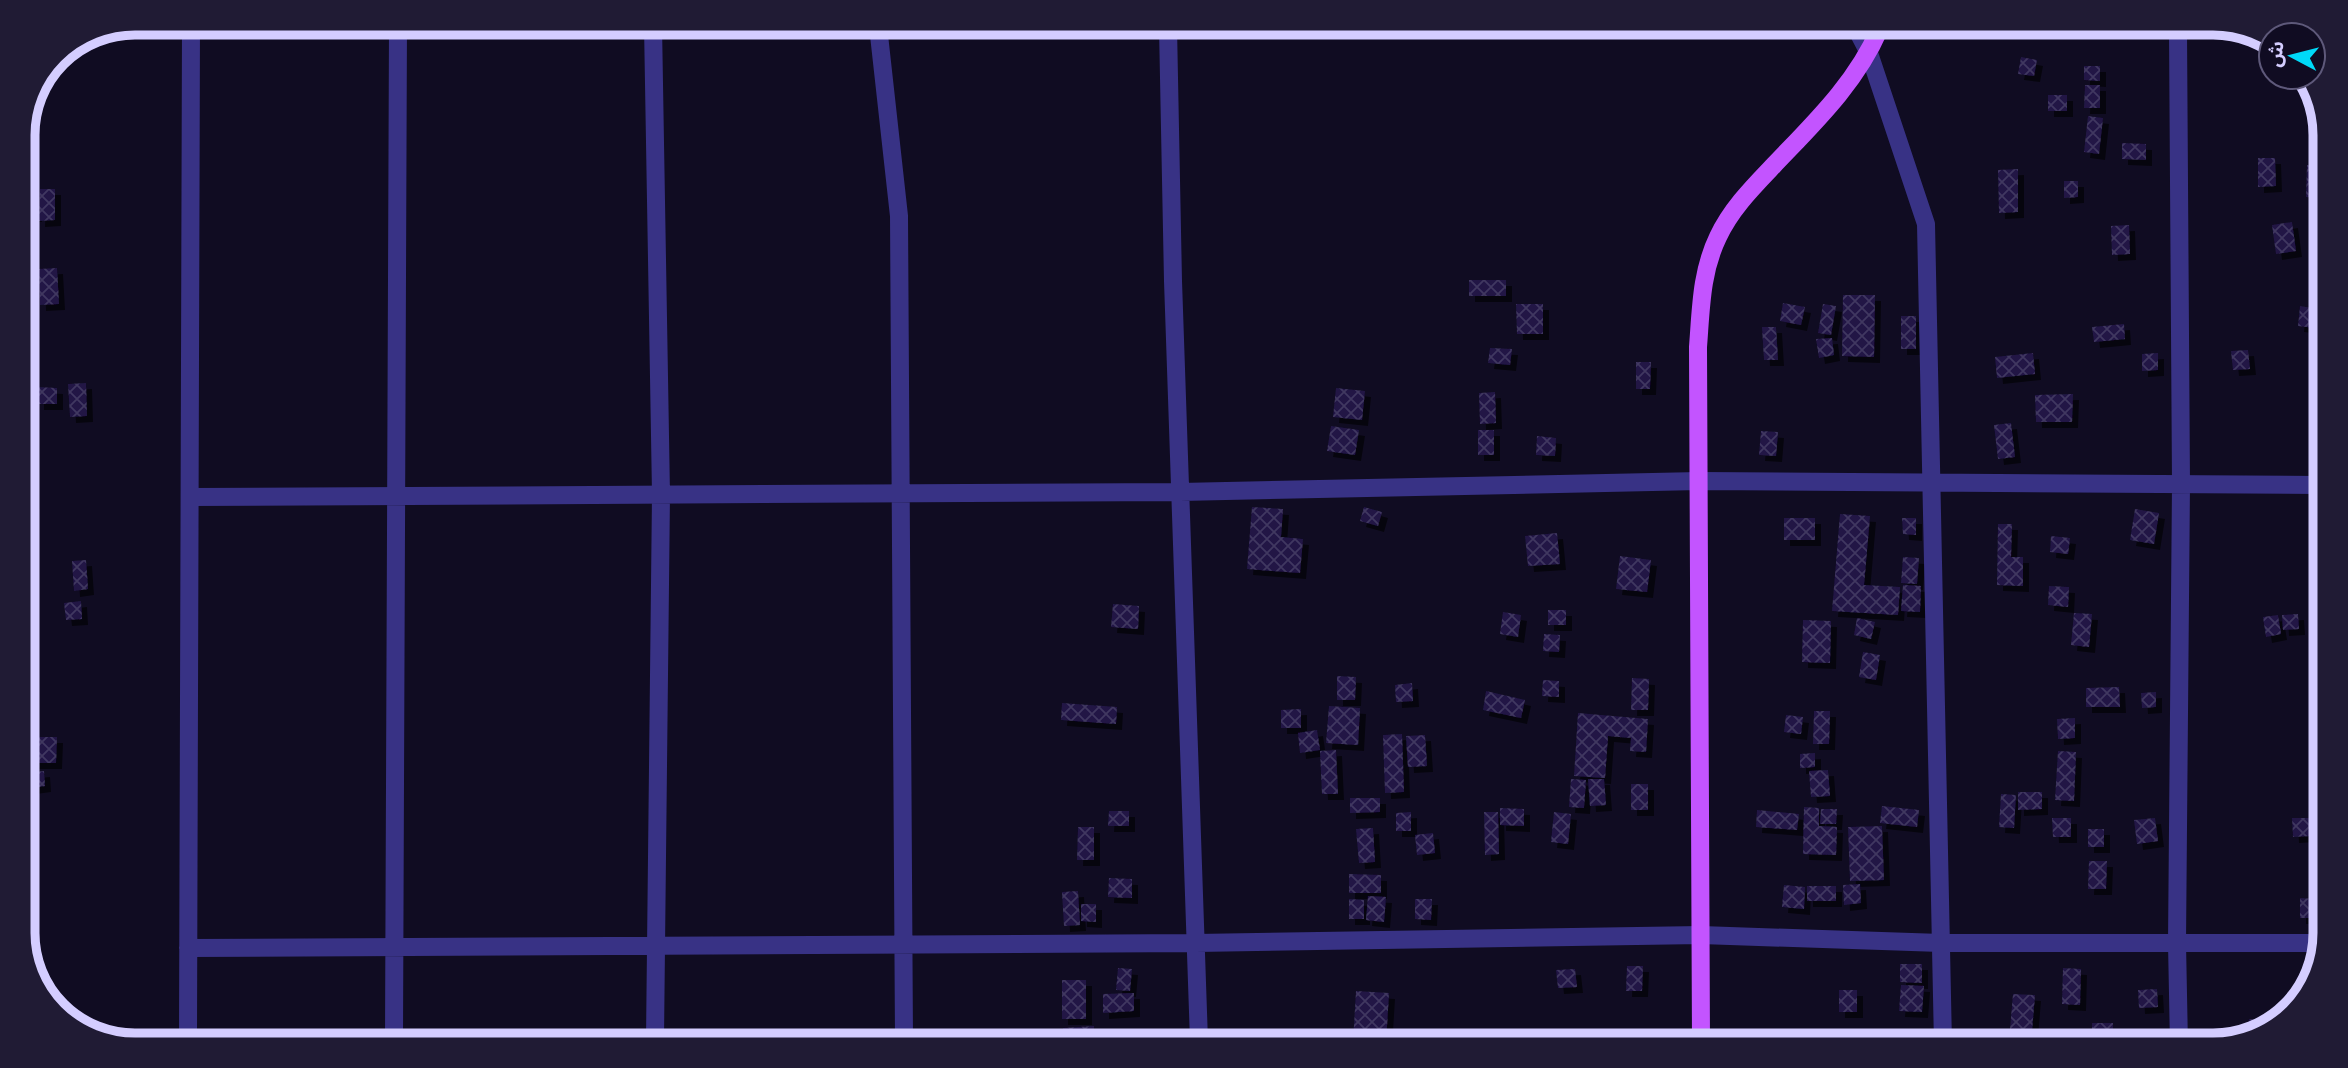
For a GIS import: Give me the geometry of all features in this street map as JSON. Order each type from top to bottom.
[{"type":"main road","points":[[1701,1033],[1698,347],[1703,277],[1718,236],[1746,195],[1832,104],[1869,53],[1877,35]]},
{"type":"street","points":[[188,1033],[191,35]]},
{"type":"street","points":[[394,1033],[398,35]]},
{"type":"street","points":[[653,35],[660,494],[655,1033]]},
{"type":"street","points":[[879,35],[899,216],[905,1033]]},
{"type":"street","points":[[1168,35],[1180,492],[1199,1033]]},
{"type":"street","points":[[1860,35],[1869,53],[1926,224],[1943,1033]]},
{"type":"street","points":[[2178,35],[2181,484],[2177,943],[2179,1033]]},
{"type":"street","points":[[190,497],[1180,492],[1699,481],[2313,485]]},
{"type":"street","points":[[188,948],[1196,943],[1701,935],[1941,943],[2312,943]]},
{"type":"building","points":[[2021,57],[2037,60],[2034,76],[2018,74]]},
{"type":"building","points":[[2084,66],[2100,66],[2100,81],[2084,80]]},
{"type":"building","points":[[2085,85],[2100,85],[2100,108],[2084,108]]},
{"type":"building","points":[[2048,95],[2067,95],[2067,111],[2048,111]]},
{"type":"building","points":[[2088,116],[2103,118],[2099,154],[2084,152]]},
{"type":"building","points":[[2122,143],[2146,144],[2146,160],[2122,159]]},
{"type":"building","points":[[2258,158],[2275,158],[2276,186],[2258,187]]},
{"type":"building","points":[[2307,165],[2313,165],[2313,197],[2306,197]]},
{"type":"building","points":[[2018,169],[2018,212],[1999,213],[1998,170]]},
{"type":"building","points":[[2064,181],[2078,181],[2078,197],[2064,198]]},
{"type":"building","points":[[40,189],[55,189],[55,220],[39,221]]},
{"type":"building","points":[[35,194],[38,194],[35,216]]},
{"type":"building","points":[[2292,222],[2296,251],[2276,254],[2272,225]]},
{"type":"building","points":[[2129,225],[2130,254],[2112,255],[2111,226]]},
{"type":"building","points":[[57,268],[59,304],[40,305],[39,269]]},
{"type":"building","points":[[1469,280],[1506,280],[1506,296],[1469,296]]},
{"type":"building","points":[[1843,295],[1875,295],[1874,357],[1842,356]]},
{"type":"building","points":[[1783,303],[1805,307],[1801,325],[1780,321]]},
{"type":"building","points":[[1516,304],[1543,304],[1543,334],[1517,334]]},
{"type":"building","points":[[1823,304],[1836,306],[1831,335],[1818,333]]},
{"type":"building","points":[[2300,306],[2313,308],[2313,328],[2298,326]]},
{"type":"building","points":[[1901,316],[1916,316],[1916,349],[1901,349]]},
{"type":"building","points":[[2124,324],[2125,339],[2094,342],[2092,327]]},
{"type":"building","points":[[1762,327],[1776,327],[1778,360],[1764,360]]},
{"type":"building","points":[[1832,338],[1834,355],[1819,358],[1816,339]]},
{"type":"building","points":[[1490,348],[1512,349],[1510,365],[1488,363]]},
{"type":"building","points":[[2248,350],[2250,369],[2233,370],[2231,351]]},
{"type":"building","points":[[2033,353],[2035,374],[1997,378],[1995,357]]},
{"type":"building","points":[[2158,353],[2158,370],[2142,371],[2142,354]]},
{"type":"building","points":[[1636,362],[1651,362],[1650,389],[1636,389]]},
{"type":"building","points":[[86,383],[87,416],[70,417],[68,384]]},
{"type":"building","points":[[38,387],[57,388],[57,404],[38,404]]},
{"type":"building","points":[[1336,388],[1365,391],[1362,420],[1333,417]]},
{"type":"building","points":[[1495,392],[1496,423],[1480,424],[1479,393]]},
{"type":"building","points":[[2073,394],[2072,422],[2036,422],[2035,395]]},
{"type":"building","points":[[2011,423],[2015,457],[1998,459],[1994,425]]},
{"type":"building","points":[[1331,426],[1359,430],[1355,455],[1327,451]]},
{"type":"building","points":[[1478,430],[1494,430],[1494,455],[1478,455]]},
{"type":"building","points":[[1761,431],[1778,432],[1776,456],[1759,455]]},
{"type":"building","points":[[1537,436],[1556,438],[1555,456],[1536,455]]},
{"type":"building","points":[[1252,507],[1283,509],[1281,537],[1303,539],[1300,573],[1247,569]]},
{"type":"building","points":[[1364,507],[1382,512],[1378,526],[1360,521]]},
{"type":"building","points":[[2135,509],[2159,513],[2154,544],[2130,540]]},
{"type":"building","points":[[1840,514],[1870,516],[1864,585],[1900,587],[1898,615],[1832,611]]},
{"type":"building","points":[[1784,518],[1815,518],[1815,540],[1784,540]]},
{"type":"building","points":[[1902,518],[1916,518],[1916,535],[1903,534]]},
{"type":"building","points":[[1998,524],[2012,524],[2011,557],[2023,557],[2023,586],[1997,585]]},
{"type":"building","points":[[1557,533],[1560,564],[1528,566],[1525,536]]},
{"type":"building","points":[[2051,536],[2070,538],[2068,554],[2050,552]]},
{"type":"building","points":[[1620,556],[1651,560],[1647,592],[1616,589]]},
{"type":"building","points":[[1903,557],[1919,558],[1917,584],[1901,583]]},
{"type":"building","points":[[86,560],[88,589],[74,591],[72,561]]},
{"type":"building","points":[[1903,585],[1921,586],[1920,612],[1901,611]]},
{"type":"building","points":[[2049,586],[2069,587],[2068,607],[2048,605]]},
{"type":"building","points":[[81,601],[82,619],[66,620],[64,603]]},
{"type":"building","points":[[1113,604],[1139,606],[1138,629],[1111,627]]},
{"type":"building","points":[[1548,610],[1566,610],[1566,625],[1548,625]]},
{"type":"building","points":[[1503,612],[1521,615],[1518,637],[1500,634]]},
{"type":"building","points":[[2074,613],[2092,614],[2089,647],[2071,645]]},
{"type":"building","points":[[2298,614],[2299,629],[2283,630],[2282,615]]},
{"type":"building","points":[[2278,615],[2281,634],[2266,637],[2263,617]]},
{"type":"building","points":[[1857,618],[1875,622],[1871,639],[1854,635]]},
{"type":"building","points":[[1803,620],[1831,621],[1830,663],[1802,662]]},
{"type":"building","points":[[1544,634],[1560,635],[1559,652],[1543,651]]},
{"type":"building","points":[[1863,652],[1880,655],[1876,680],[1859,677]]},
{"type":"building","points":[[1337,676],[1356,677],[1355,700],[1337,700]]},
{"type":"building","points":[[1632,678],[1649,679],[1648,710],[1631,710]]},
{"type":"building","points":[[1543,680],[1559,681],[1559,697],[1542,696]]},
{"type":"building","points":[[1412,683],[1413,701],[1396,702],[1395,685]]},
{"type":"building","points":[[2119,687],[2120,707],[2086,707],[2086,688]]},
{"type":"building","points":[[1486,691],[1525,700],[1521,718],[1483,710]]},
{"type":"building","points":[[2156,692],[2156,707],[2142,708],[2141,693]]},
{"type":"building","points":[[1062,703],[1117,707],[1116,724],[1061,720]]},
{"type":"building","points":[[1329,706],[1360,708],[1358,745],[1326,743]]},
{"type":"building","points":[[1301,709],[1301,728],[1281,728],[1281,710]]},
{"type":"building","points":[[1814,711],[1830,711],[1829,744],[1813,744]]},
{"type":"building","points":[[1578,713],[1648,719],[1646,752],[1630,751],[1631,738],[1608,736],[1605,778],[1574,776]]},
{"type":"building","points":[[1786,715],[1803,717],[1801,734],[1784,732]]},
{"type":"building","points":[[2075,718],[2075,738],[2058,739],[2057,719]]},
{"type":"building","points":[[1317,730],[1320,750],[1300,753],[1298,733]]},
{"type":"building","points":[[1402,734],[1404,792],[1385,793],[1383,735]]},
{"type":"building","points":[[1425,735],[1427,766],[1408,767],[1406,736]]},
{"type":"building","points":[[35,737],[57,737],[56,763],[35,763]]},
{"type":"building","points":[[1336,750],[1338,794],[1322,794],[1320,751]]},
{"type":"building","points":[[2058,751],[2076,752],[2074,801],[2055,800]]},
{"type":"building","points":[[1815,753],[1815,767],[1800,768],[1800,754]]},
{"type":"building","points":[[1828,770],[1830,796],[1811,797],[1809,771]]},
{"type":"building","points":[[44,771],[45,786],[35,787],[35,772]]},
{"type":"building","points":[[1571,779],[1586,780],[1584,808],[1569,807]]},
{"type":"building","points":[[1588,779],[1604,779],[1606,805],[1590,806]]},
{"type":"building","points":[[1631,784],[1648,784],[1648,810],[1631,810]]},
{"type":"building","points":[[2018,792],[2042,792],[2042,809],[2018,810]]},
{"type":"building","points":[[2001,794],[2016,795],[2014,828],[1999,827]]},
{"type":"building","points":[[1350,798],[1380,798],[1380,812],[1350,813]]},
{"type":"building","points":[[1882,806],[1919,810],[1917,827],[1880,823]]},
{"type":"building","points":[[1804,807],[1819,808],[1819,826],[1837,827],[1836,855],[1803,854]]},
{"type":"building","points":[[1500,808],[1524,809],[1524,826],[1500,825]]},
{"type":"building","points":[[1821,809],[1837,809],[1836,824],[1820,824]]},
{"type":"building","points":[[1757,810],[1799,814],[1797,830],[1756,827]]},
{"type":"building","points":[[1109,811],[1129,811],[1129,826],[1108,826]]},
{"type":"building","points":[[1411,812],[1411,831],[1396,831],[1396,813]]},
{"type":"building","points":[[1484,812],[1498,812],[1499,854],[1485,855]]},
{"type":"building","points":[[1554,812],[1571,814],[1568,844],[1551,842]]},
{"type":"building","points":[[2052,818],[2071,818],[2071,837],[2053,837]]},
{"type":"building","points":[[2155,818],[2158,841],[2137,844],[2134,820]]},
{"type":"building","points":[[2292,818],[2309,818],[2310,836],[2293,837]]},
{"type":"building","points":[[1882,826],[1884,880],[1850,881],[1848,827]]},
{"type":"building","points":[[1078,827],[1094,827],[1094,860],[1077,860]]},
{"type":"building","points":[[1373,828],[1375,862],[1359,863],[1356,829]]},
{"type":"building","points":[[2088,829],[2104,829],[2104,847],[2088,847]]},
{"type":"building","points":[[1433,833],[1435,853],[1417,855],[1415,835]]},
{"type":"building","points":[[2089,861],[2107,861],[2106,889],[2088,889]]},
{"type":"building","points":[[1349,874],[1381,875],[1381,893],[1349,893]]},
{"type":"building","points":[[1109,878],[1132,879],[1132,898],[1108,897]]},
{"type":"building","points":[[1860,884],[1861,903],[1844,905],[1843,885]]},
{"type":"building","points":[[1784,885],[1805,887],[1804,909],[1782,907]]},
{"type":"building","points":[[1807,886],[1836,886],[1836,901],[1807,901]]},
{"type":"building","points":[[1078,891],[1080,925],[1064,926],[1062,892]]},
{"type":"building","points":[[1368,896],[1386,897],[1384,922],[1366,920]]},
{"type":"building","points":[[2300,898],[2313,899],[2313,918],[2300,918]]},
{"type":"building","points":[[1349,899],[1364,900],[1364,919],[1349,919]]},
{"type":"building","points":[[1415,899],[1432,899],[1431,920],[1415,919]]},
{"type":"building","points":[[1081,904],[1096,904],[1096,922],[1081,921]]},
{"type":"building","points":[[1900,964],[1922,964],[1922,983],[1900,982]]},
{"type":"building","points":[[1627,966],[1643,966],[1642,991],[1626,991]]},
{"type":"building","points":[[1118,968],[1132,969],[1130,991],[1116,990]]},
{"type":"building","points":[[2063,968],[2081,969],[2080,1005],[2062,1004]]},
{"type":"building","points":[[1575,969],[1577,987],[1558,988],[1556,970]]},
{"type":"building","points":[[1062,980],[1086,980],[1086,1019],[1062,1019]]},
{"type":"building","points":[[1901,985],[1924,986],[1922,1012],[1899,1011]]},
{"type":"building","points":[[2157,989],[2158,1007],[2139,1008],[2138,990]]},
{"type":"building","points":[[1839,990],[1857,990],[1857,1012],[1839,1012]]},
{"type":"building","points":[[1356,991],[1389,993],[1387,1033],[1354,1033]]},
{"type":"building","points":[[1134,993],[1134,1011],[1103,1013],[1103,994]]},
{"type":"building","points":[[2013,994],[2035,995],[2032,1031],[2010,1029]]},
{"type":"building","points":[[2249,1019],[2261,1020],[2251,1025],[2248,1026]]},
{"type":"building","points":[[2092,1023],[2113,1023],[2113,1033],[2092,1033]]},
{"type":"building","points":[[1094,1026],[1094,1033],[1063,1033],[1063,1028]]}]
